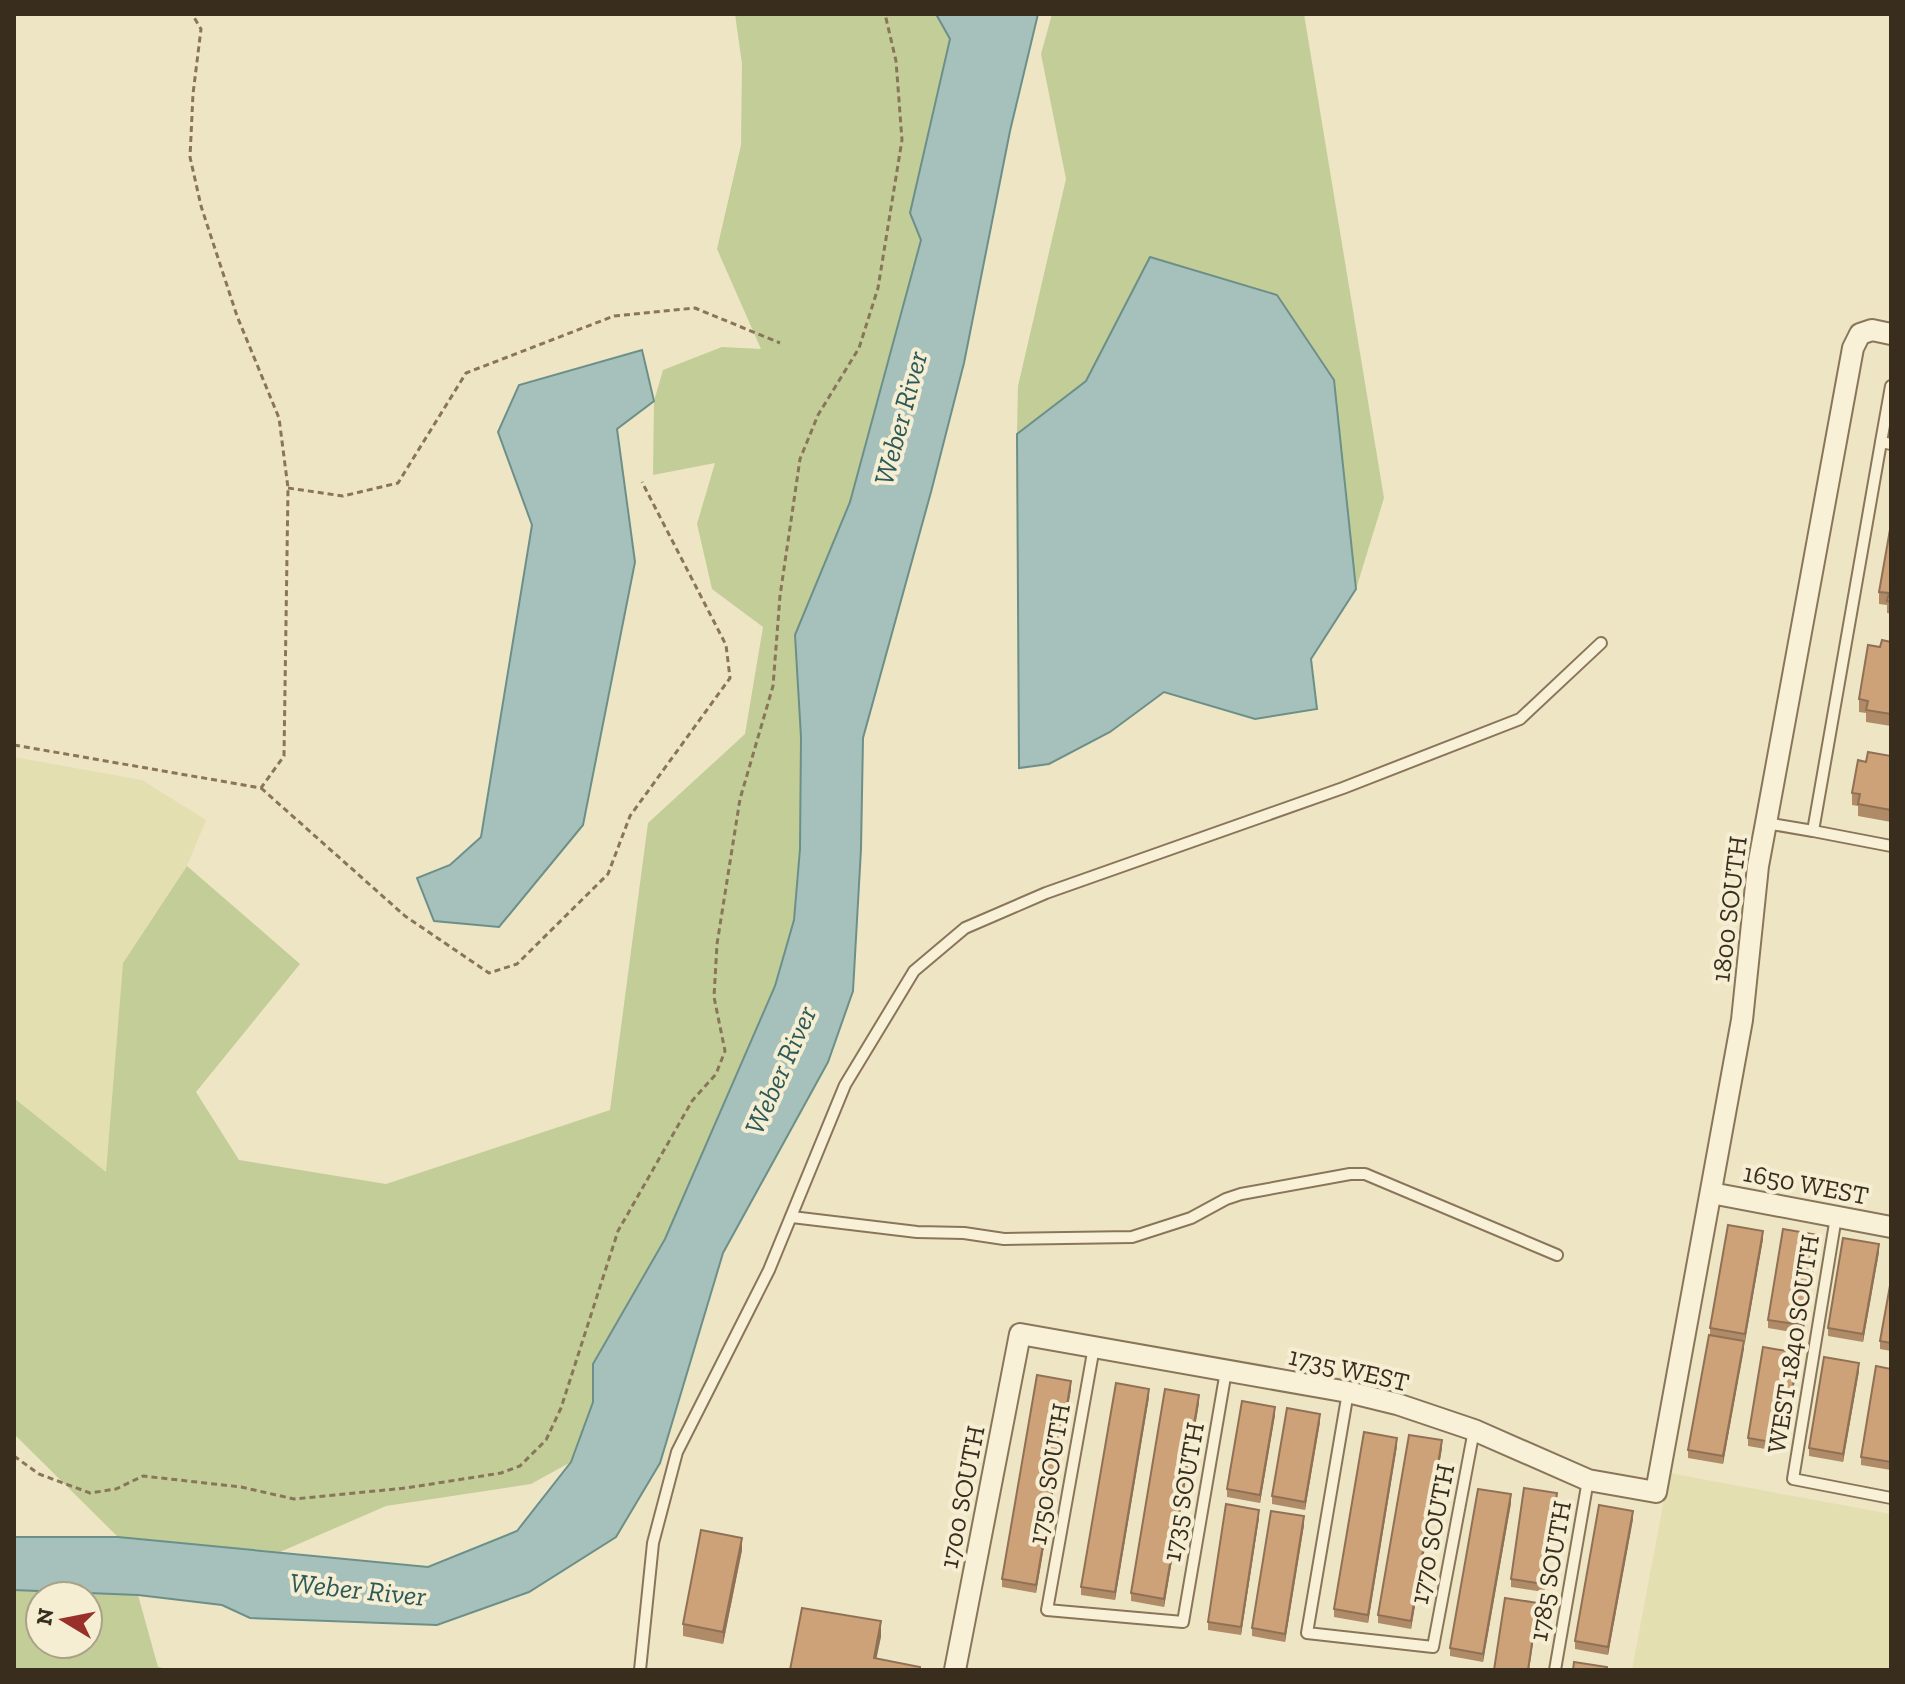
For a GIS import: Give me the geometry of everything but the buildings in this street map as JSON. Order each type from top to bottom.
[{"type":"street","name":"1800 SOUTH","points":[[1656,1492],[1742,1020],[1758,866],[1853,348],[1860,334],[1872,330],[1891,334]]},
{"type":"street","name":"1650 WEST","points":[[1711,1193],[1891,1227]]},
{"type":"street","name":"1735 WEST","points":[[1020,1334],[1348,1392],[1397,1404],[1474,1430],[1588,1480],[1656,1492]]},
{"type":"street","name":"1700 SOUTH","points":[[955,1670],[1020,1334]]},
{"type":"lane","points":[[1813,831],[1886,443],[1891,386]]},
{"type":"lane","points":[[640,1670],[653,1543],[677,1452],[726,1358],[792,1217],[845,1085],[914,971],[965,928],[1046,893],[1343,788],[1520,719],[1601,643]]},
{"type":"lane","points":[[1766,823],[1891,846]]},
{"type":"lane","points":[[792,1217],[1004,1239],[1132,1237],[1191,1218],[1241,1194],[1365,1174],[1557,1255]]},
{"type":"lane","name":"WEST 1840 SOUTH","points":[[1836,1217],[1793,1479],[1891,1498]]},
{"type":"lane","name":"1750 SOUTH","points":[[1094,1347],[1047,1610],[1183,1622]]},
{"type":"lane","name":"1735 SOUTH","points":[[1183,1622],[1226,1371]]},
{"type":"lane","name":"1770 SOUTH","points":[[1348,1392],[1307,1633],[1433,1647],[1474,1430]]},
{"type":"lane","name":"1785 SOUTH","points":[[1555,1670],[1588,1480]]},
{"type":"path","points":[[192,14],[201,29],[193,94],[190,157],[201,206],[237,316],[279,418],[288,488],[284,756],[261,788]]},
{"type":"path","points":[[14,1456],[39,1474],[90,1493],[116,1489],[143,1476],[241,1487],[294,1499],[406,1488],[501,1473],[520,1466],[546,1440],[561,1408],[618,1231],[692,1101],[716,1074],[725,1051],[714,997],[717,944],[740,799],[773,686],[780,596],[800,459],[818,415],[859,348],[878,288],[902,140],[896,61],[885,14]]},
{"type":"path","points":[[288,488],[343,496],[398,483],[466,373],[614,316],[695,308],[780,343]]},
{"type":"path","points":[[14,745],[261,788],[405,916],[489,973],[517,964],[608,874],[630,816],[730,678],[726,645],[642,482]]},
{"type":"shaded area","points":[[14,757],[142,780],[206,820],[187,866],[123,963],[106,1173],[14,1098]]},
{"type":"shaded area","points":[[1669,1473],[1891,1514],[1891,1670],[1632,1670]]},
{"type":"green space","points":[[735,14],[936,14],[950,39],[910,213],[921,239],[850,502],[795,635],[801,737],[800,849],[794,920],[775,986],[665,1239],[593,1364],[593,1402],[571,1462],[531,1484],[386,1506],[280,1552],[118,1537],[14,1434],[14,1098],[106,1172],[123,963],[187,866],[300,964],[196,1092],[239,1160],[386,1184],[610,1110],[648,823],[745,734],[763,627],[712,589],[697,524],[715,463],[653,475],[654,401],[663,370],[722,347],[761,349],[717,249],[741,145],[742,64]]},
{"type":"green space","points":[[1052,14],[1304,14],[1384,498],[1356,589],[1334,380],[1150,257],[1086,381],[1017,434],[1018,386],[1066,179],[1041,54]]},
{"type":"green space","points":[[14,1590],[24,1590],[24,1660],[104,1660],[104,1594],[138,1595],[158,1667],[173,1670],[14,1670]]},
{"type":"water","name":"Weber River","points":[[936,14],[1038,14],[1010,131],[964,363],[863,738],[853,991],[828,1062],[723,1253],[660,1463],[616,1537],[529,1592],[437,1625],[250,1618],[222,1605],[104,1594],[104,1580],[24,1580],[24,1590],[14,1590],[14,1537],[118,1537],[428,1567],[517,1531],[571,1462],[593,1402],[593,1364],[665,1239],[775,986],[794,920],[800,849],[801,737],[795,635],[850,502],[921,240],[910,213],[950,39]]},
{"type":"water","points":[[1150,257],[1277,295],[1334,380],[1356,589],[1311,659],[1317,709],[1255,719],[1164,692],[1110,732],[1049,764],[1019,768],[1017,434],[1086,381]]},
{"type":"water","points":[[642,350],[654,401],[617,429],[635,562],[583,825],[499,927],[434,921],[417,878],[450,865],[481,837],[532,525],[498,432],[519,385]]}]
